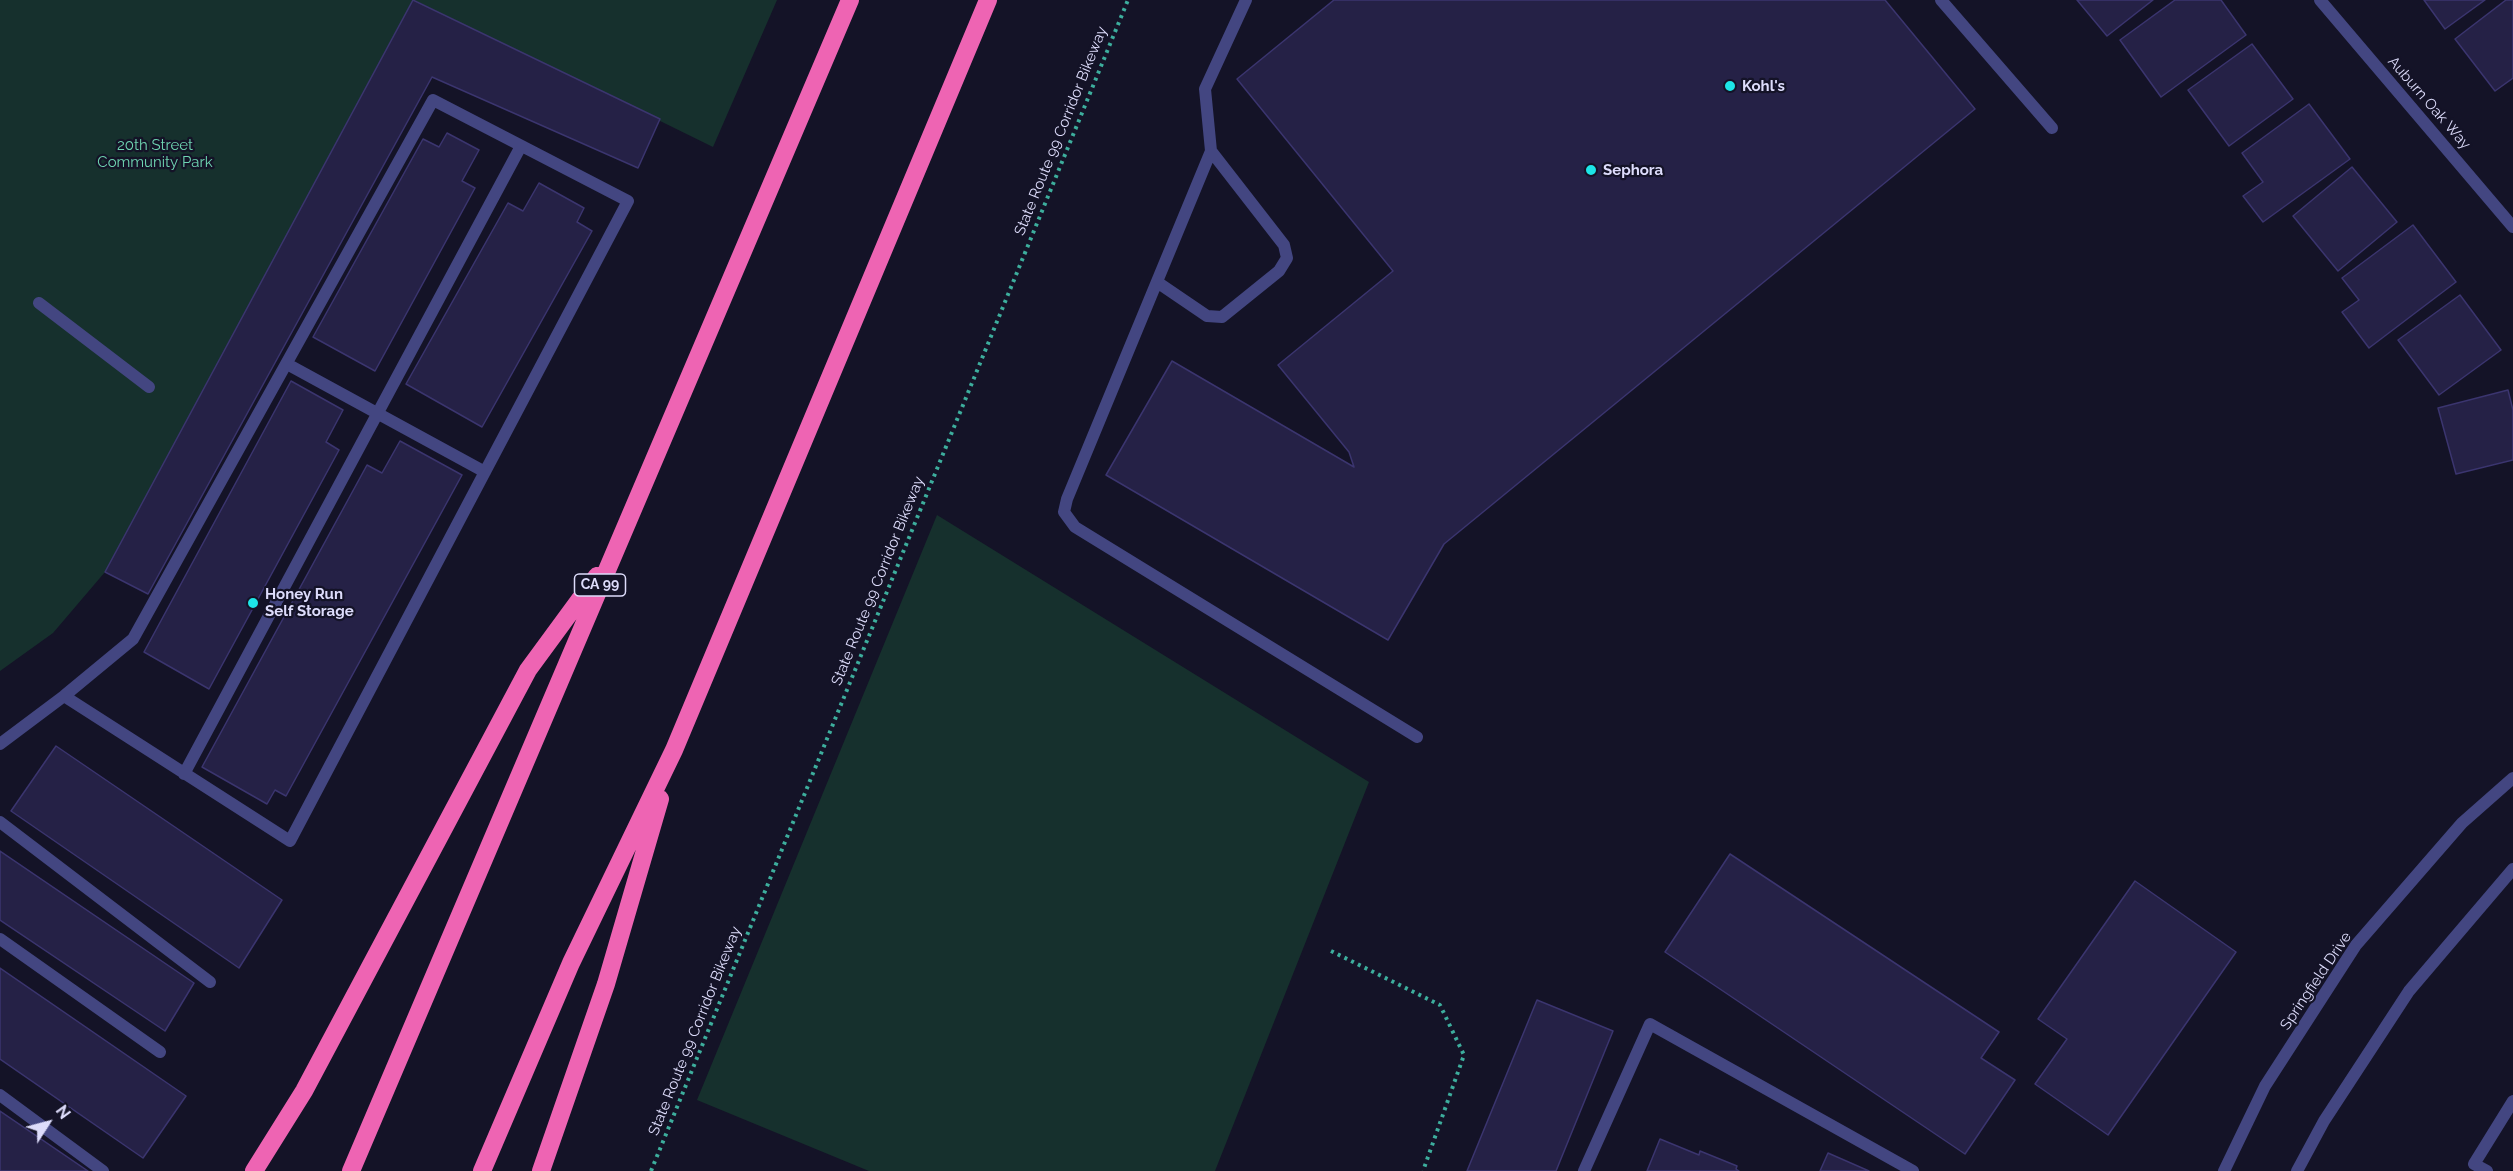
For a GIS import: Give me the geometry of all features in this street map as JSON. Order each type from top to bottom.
[{"type":"highway","name":"CA 99","points":[[351,1171],[850,0]]},
{"type":"highway","points":[[482,1171],[571,963],[674,750],[988,0]]},
{"type":"highway","points":[[254,1171],[304,1091],[528,670],[615,550]]},
{"type":"highway","points":[[541,1171],[606,984],[674,750]]},
{"type":"street","points":[[1246,0],[1205,89],[1210,151],[1067,499],[1064,512],[1075,527],[1417,737]]},
{"type":"street","points":[[1941,0],[2052,128]]},
{"type":"street","name":"Auburn Oak Way","points":[[2320,0],[2513,227]]},
{"type":"street","points":[[0,744],[64,696],[133,639],[433,100],[628,201],[290,842],[64,696]]},
{"type":"street","points":[[184,774],[521,146]]},
{"type":"street","points":[[1157,282],[1207,316],[1222,317],[1279,271],[1287,258],[1284,245],[1210,151]]},
{"type":"street","points":[[39,303],[149,387]]},
{"type":"street","points":[[286,364],[485,472]]},
{"type":"street","name":"Springfield Drive","points":[[2224,1171],[2265,1086],[2356,945],[2462,824],[2513,778]]},
{"type":"street","points":[[0,822],[210,982]]},
{"type":"street","points":[[2297,1171],[2324,1121],[2409,991],[2513,869]]},
{"type":"street","points":[[0,939],[160,1052]]},
{"type":"street","points":[[1584,1171],[1650,1024],[1913,1171]]},
{"type":"street","points":[[0,1095],[103,1171]]},
{"type":"street","points":[[2487,1171],[2471,1167],[2513,1101]]},
{"type":"path","name":"State Route 99 Corridor Bikeway","points":[[651,1171],[1128,0]]},
{"type":"path","points":[[1331,951],[1440,1005],[1464,1055],[1423,1171]]},
{"type":"green space","name":"20th Street Community Park","points":[[0,0],[413,0],[105,572],[53,633],[0,671]]},
{"type":"green space","points":[[414,0],[777,0],[713,147]]},
{"type":"green space","points":[[937,515],[1369,782],[1215,1171],[869,1171],[697,1100]]},
{"type":"building","points":[[413,0],[660,119],[638,168],[432,77],[148,594],[105,572]]},
{"type":"building","points":[[1334,0],[1885,0],[1975,109],[1444,544],[1388,640],[1106,475],[1172,361],[1354,467],[1349,452],[1278,365],[1393,271],[1237,79]]},
{"type":"building","points":[[2077,0],[2153,0],[2107,36]]},
{"type":"building","points":[[2175,0],[2221,0],[2246,35],[2161,97],[2120,40]]},
{"type":"building","points":[[2424,0],[2485,0],[2445,29]]},
{"type":"building","points":[[2506,0],[2513,0],[2513,78],[2495,91],[2455,39]]},
{"type":"building","points":[[2252,44],[2293,99],[2229,146],[2188,90]]},
{"type":"building","points":[[2309,104],[2350,159],[2263,222],[2243,196],[2263,182],[2242,153]]},
{"type":"building","points":[[447,133],[479,150],[462,181],[475,188],[375,371],[313,337],[423,139],[439,147]]},
{"type":"building","points":[[2352,167],[2397,222],[2338,271],[2293,216]]},
{"type":"building","points":[[539,183],[584,208],[577,222],[592,231],[482,427],[406,384],[508,203],[523,211]]},
{"type":"building","points":[[2413,225],[2456,282],[2369,348],[2342,312],[2359,300],[2342,278]]},
{"type":"building","points":[[2460,295],[2501,350],[2439,395],[2398,340]]},
{"type":"building","points":[[291,381],[343,410],[326,442],[339,450],[209,689],[144,652]]},
{"type":"building","points":[[2508,390],[2513,410],[2513,460],[2456,474],[2438,408]]},
{"type":"building","points":[[400,441],[462,475],[286,796],[275,790],[267,804],[202,767],[367,465],[382,473]]},
{"type":"building","points":[[56,746],[282,900],[239,968],[11,811]]},
{"type":"building","points":[[0,851],[194,983],[165,1031],[0,920]]},
{"type":"building","points":[[1730,854],[1999,1032],[1981,1058],[2015,1080],[1965,1154],[1665,952]]},
{"type":"building","points":[[2135,881],[2236,952],[2108,1135],[2035,1084],[2067,1039],[2038,1019]]},
{"type":"building","points":[[0,968],[186,1096],[143,1158],[0,1059]]},
{"type":"building","points":[[1537,1000],[1613,1031],[1556,1171],[1467,1171]]},
{"type":"building","points":[[0,1111],[88,1171],[0,1171]]},
{"type":"building","points":[[1660,1139],[1699,1155],[1700,1151],[1737,1166],[1736,1169],[1739,1171],[1647,1171]]},
{"type":"building","points":[[1828,1153],[1869,1171],[1820,1171]]},
{"type":"place","name":"Kohl's","points":[[1730,86]]},
{"type":"place","name":"Sephora","points":[[1591,170]]},
{"type":"place","name":"Honey Run Self Storage","points":[[253,603]]}]
